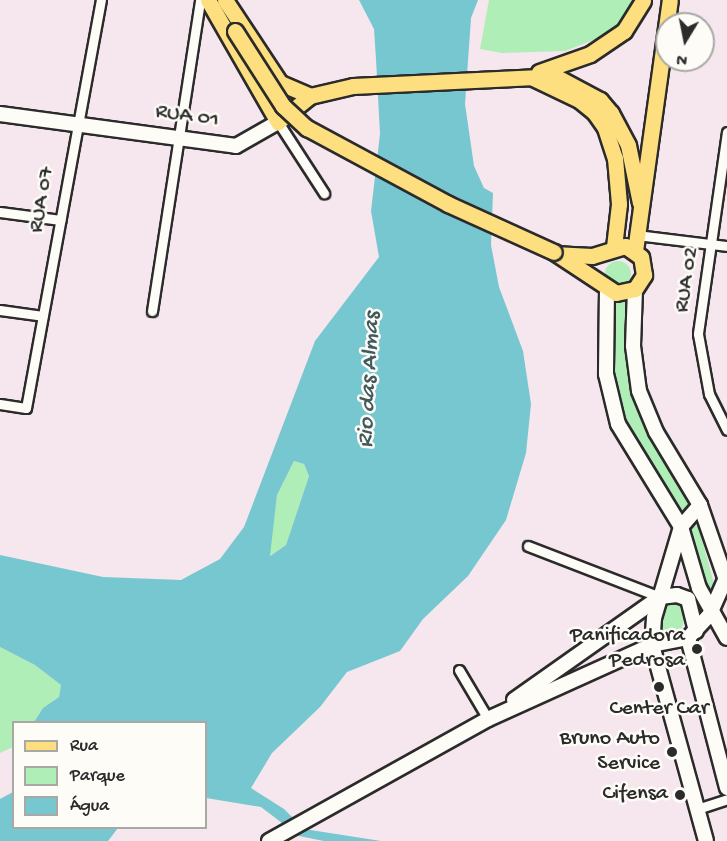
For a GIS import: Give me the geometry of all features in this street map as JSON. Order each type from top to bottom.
[{"type":"main road","points":[[208,0],[234,30],[276,97],[307,128],[448,204],[556,253],[604,286],[626,293],[635,289],[645,275],[636,243],[670,0]]},
{"type":"main road","points":[[208,0],[278,122]]},
{"type":"main road","points":[[224,0],[234,30]]},
{"type":"main road","points":[[224,0],[280,83],[310,96]]},
{"type":"main road","points":[[528,76],[590,54],[624,31],[643,0]]},
{"type":"main road","points":[[528,76],[579,100],[594,112],[605,128],[615,158],[618,204],[611,248],[597,265],[604,286],[606,374],[618,424],[681,527],[710,614],[727,638]]},
{"type":"main road","name":"RUA 01","points":[[0,114],[236,146],[278,122],[310,96],[353,86],[474,77],[555,76],[575,84],[606,106],[628,145],[640,203]]},
{"type":"main road","points":[[556,253],[592,256],[611,248],[636,243]]},
{"type":"main road","points":[[269,841],[488,719],[651,645],[692,634],[710,614],[726,581],[700,505],[656,432],[639,391],[633,346],[635,289]]},
{"type":"main road","points":[[700,505],[681,527],[660,597],[651,645],[706,841]]},
{"type":"main road","points":[[488,719],[660,597],[677,594],[688,599],[692,634],[727,788]]},
{"type":"street","name":"RUA 07","points":[[0,404],[26,408],[76,124],[101,0]]},
{"type":"street","points":[[152,310],[200,0]]},
{"type":"street","points":[[278,122],[324,193]]},
{"type":"street","name":"RUA 02","points":[[727,132],[713,244],[698,334],[709,394],[727,430]]},
{"type":"street","points":[[0,212],[60,220]]},
{"type":"street","points":[[636,243],[727,246]]},
{"type":"street","points":[[0,310],[43,316]]},
{"type":"street","points":[[528,546],[660,597]]},
{"type":"street","points":[[459,670],[488,719]]},
{"type":"street","points":[[697,809],[727,799]]},
{"type":"green space","points":[[489,0],[633,0],[619,24],[596,39],[565,51],[502,53],[480,49]]},
{"type":"green space","points":[[618,261],[627,265],[631,274],[627,283],[618,287],[609,283],[605,274],[609,265]]},
{"type":"green space","points":[[613,301],[628,301],[628,374],[635,403],[646,432],[691,508],[676,516],[621,420],[610,368]]},
{"type":"green space","points":[[294,461],[304,464],[309,476],[286,545],[269,556],[277,495]]},
{"type":"green space","points":[[698,525],[714,584],[706,596],[685,531]]},
{"type":"green space","points":[[666,598],[688,605],[679,639],[655,636]]},
{"type":"green space","points":[[0,647],[35,665],[61,685],[59,697],[43,708],[35,721],[12,721],[12,747],[0,753]]},
{"type":"water","name":"Rio das Almas","points":[[359,0],[478,0],[471,18],[465,104],[474,166],[484,188],[493,193],[491,245],[499,287],[523,351],[531,404],[526,453],[506,520],[468,576],[423,619],[400,651],[347,672],[320,707],[272,753],[251,788],[284,809],[304,829],[381,841],[324,841],[299,836],[261,807],[207,798],[207,721],[35,721],[43,708],[59,697],[61,685],[35,665],[0,647],[0,555],[103,577],[181,580],[220,559],[244,527],[315,341],[379,257],[371,211],[380,134],[374,29]],"holes":[[[294,461],[304,464],[309,476],[286,545],[270,556],[277,495]]]},
{"type":"water","points":[[12,793],[12,829],[117,829],[108,841],[0,841],[0,799]]},
{"type":"place","name":"Panificadora Pedrosa","points":[[697,649]]},
{"type":"place","name":"Center Car","points":[[659,687]]},
{"type":"place","name":"Bruno Auto Service","points":[[672,752]]},
{"type":"place","name":"Cifensa","points":[[680,795]]}]
